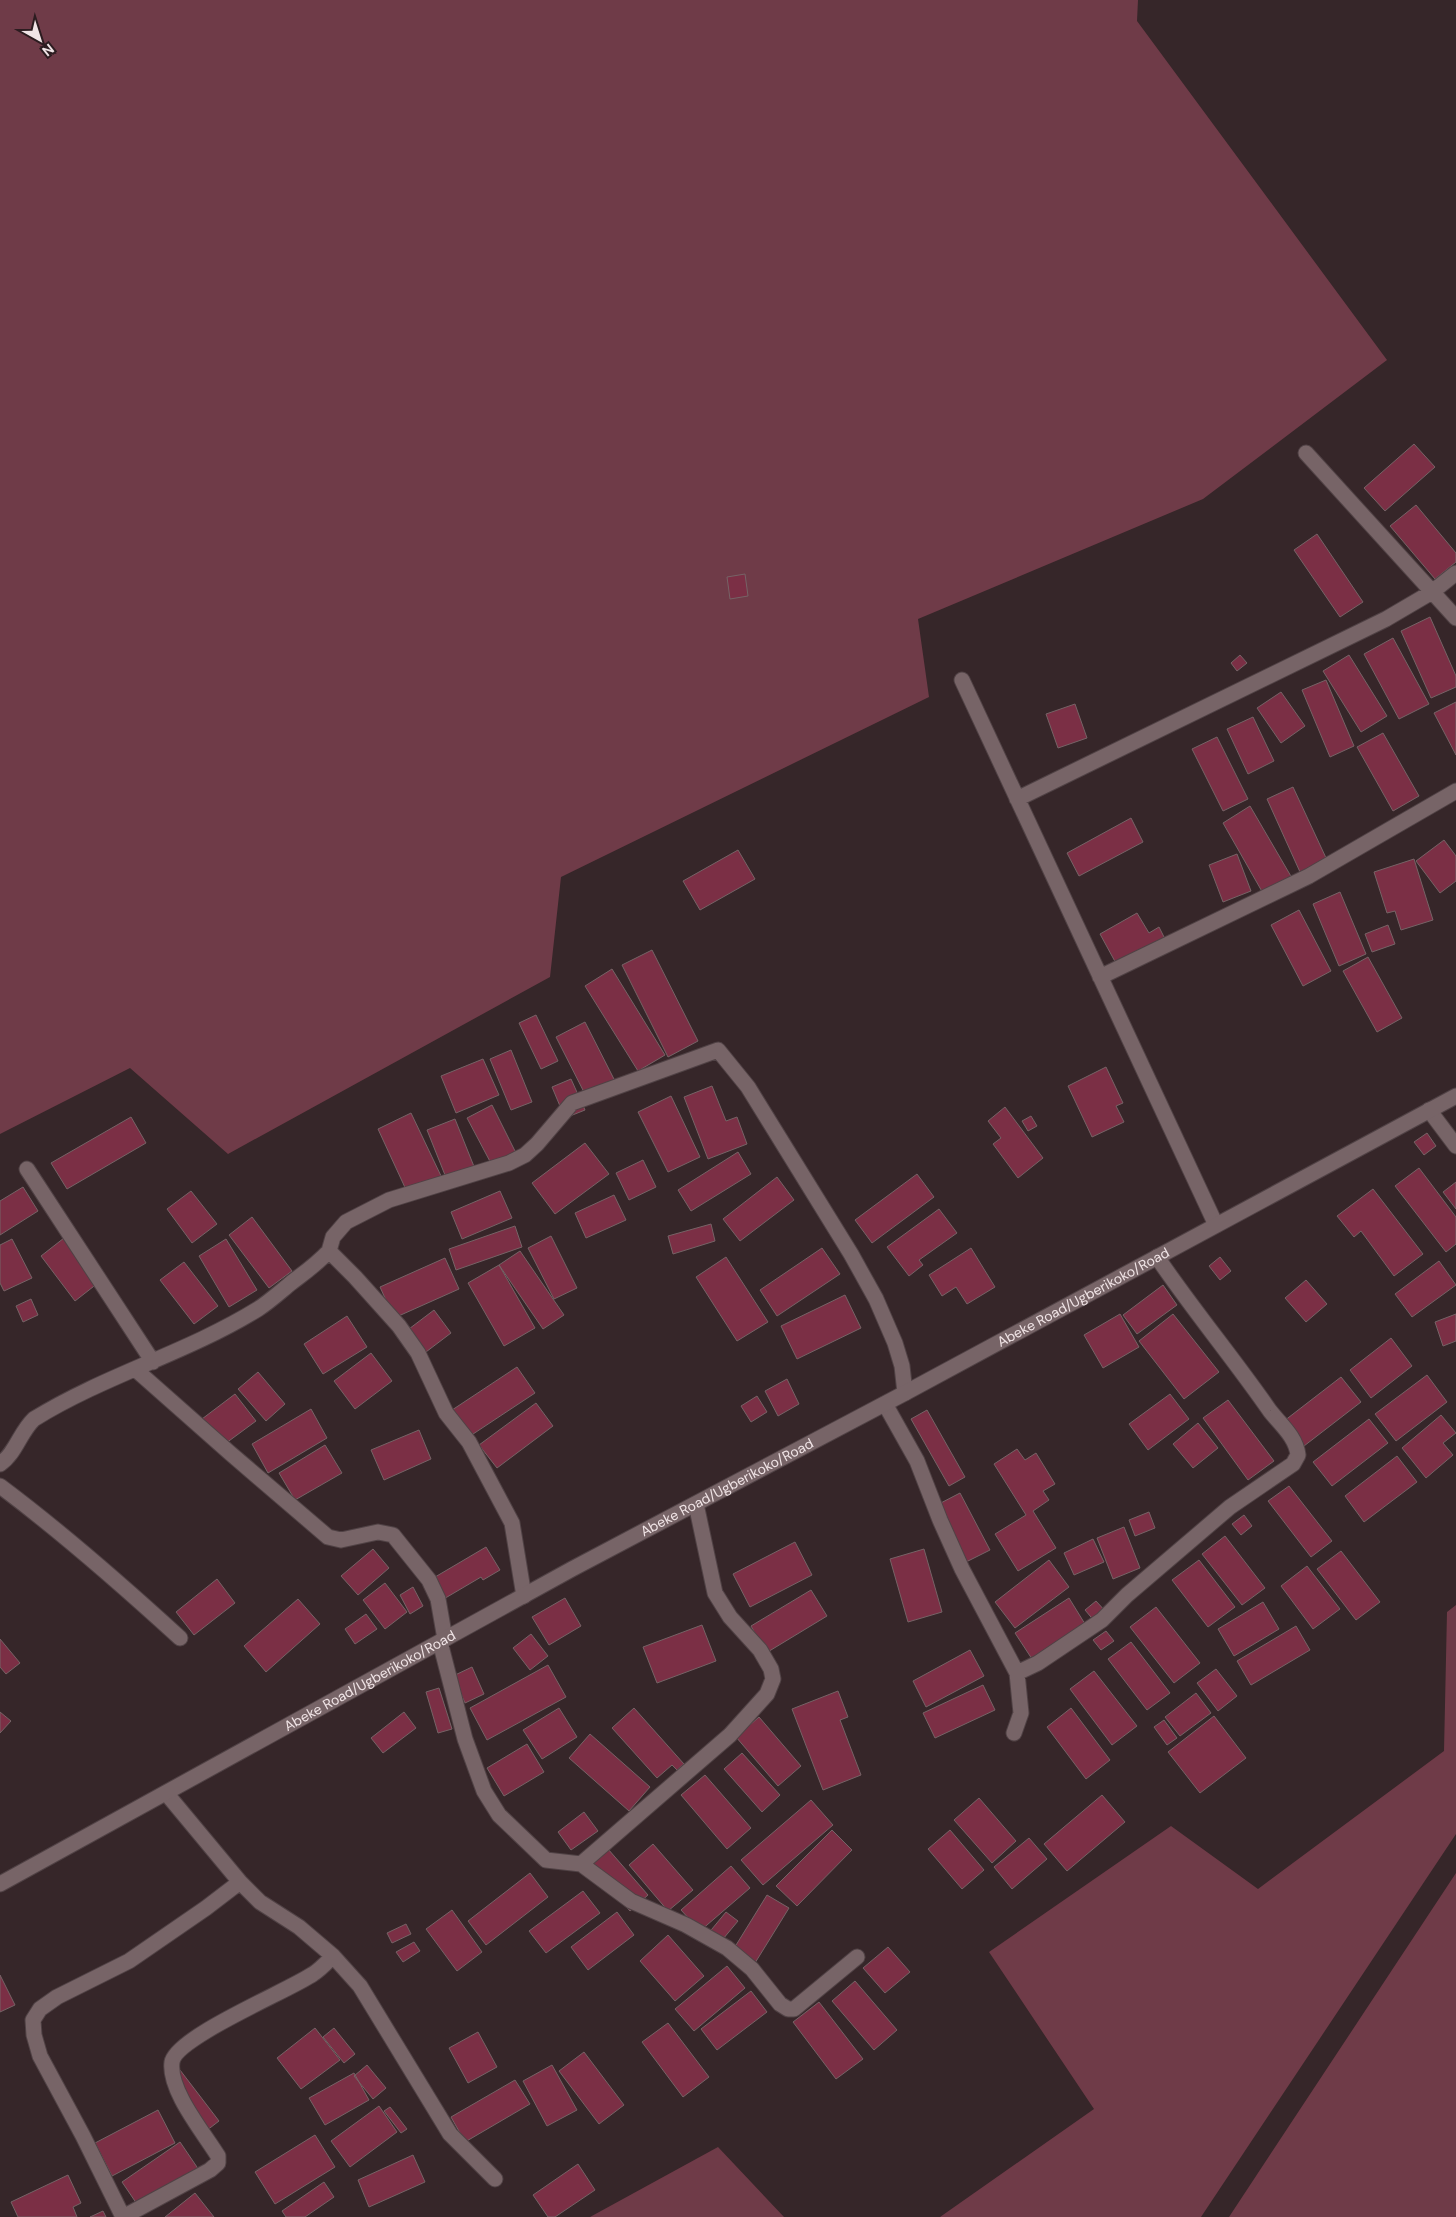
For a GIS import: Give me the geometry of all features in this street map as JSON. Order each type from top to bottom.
[{"type":"street","points":[[1306,453],[1456,618]]},
{"type":"street","points":[[1017,799],[1378,624],[1432,592],[1456,573]]},
{"type":"street","points":[[962,680],[1216,1225]]},
{"type":"street","points":[[1100,978],[1309,876],[1456,791]]},
{"type":"street","points":[[0,1464],[9,1457],[27,1426],[34,1418],[258,1309],[320,1261],[329,1251],[333,1237],[346,1222],[389,1200],[509,1163],[525,1155],[575,1102],[718,1050],[748,1087],[851,1254],[876,1299],[895,1343],[902,1366],[905,1393]]},
{"type":"street","name":"Abeke Road/Ugberikoko/Road","points":[[0,1884],[524,1596],[1456,1096]]},
{"type":"street","points":[[1429,1110],[1456,1146]]},
{"type":"street","points":[[26,1169],[152,1362]]},
{"type":"street","points":[[329,1251],[399,1326],[418,1354],[446,1413],[469,1442],[512,1523],[524,1596]]},
{"type":"street","points":[[1017,1673],[1038,1663],[1102,1620],[1127,1595],[1223,1513],[1293,1464],[1298,1455],[1293,1439],[1182,1294],[1157,1257]]},
{"type":"street","points":[[136,1369],[230,1454],[328,1537],[341,1540],[378,1532],[393,1535],[430,1580],[438,1599],[443,1641],[466,1739],[484,1791],[499,1815],[546,1860],[581,1864],[631,1901],[686,1925],[727,1948],[752,1969],[780,2004],[788,2009],[794,2009],[857,1957]]},
{"type":"street","points":[[885,1404],[917,1460],[940,1520],[962,1569],[1017,1673],[1021,1712],[1014,1733]]},
{"type":"street","points":[[0,1486],[40,1515],[137,1598],[180,1638]]},
{"type":"street","points":[[581,1864],[730,1734],[767,1694],[773,1680],[771,1669],[760,1650],[730,1617],[715,1593],[696,1504]]},
{"type":"street","points":[[166,1793],[240,1882],[260,1902],[299,1927],[333,1956],[360,1986],[450,2134],[495,2179]]},
{"type":"street","points":[[240,1882],[129,1961],[57,1997],[40,2009],[33,2020],[34,2035],[40,2056],[83,2136],[123,2217],[210,2170],[218,2163],[218,2156],[180,2099],[172,2061],[179,2050],[242,2010],[314,1974],[333,1956]]},
{"type":"shaded area","points":[[0,0],[1138,0],[1137,21],[1387,360],[1203,499],[918,619],[929,697],[561,877],[550,977],[228,1154],[130,1068],[0,1134]]},
{"type":"shaded area","points":[[1456,1605],[1456,1834],[1201,2217],[940,2217],[1094,2109],[989,1952],[1171,1826],[1258,1889],[1444,1751],[1447,1612]]},
{"type":"shaded area","points":[[1456,1873],[1456,2217],[1229,2217]]},
{"type":"shaded area","points":[[718,2147],[784,2217],[590,2217]]},
{"type":"building","points":[[1414,444],[1435,467],[1385,511],[1364,488]]},
{"type":"building","points":[[1416,505],[1456,553],[1456,562],[1435,579],[1390,526]]},
{"type":"building","points":[[1317,534],[1363,602],[1340,617],[1294,550]]},
{"type":"building","points":[[745,574],[748,596],[730,599],[727,577]]},
{"type":"building","points":[[1430,617],[1456,676],[1456,687],[1431,698],[1401,631]]},
{"type":"building","points":[[1393,638],[1429,704],[1399,719],[1364,654]]},
{"type":"building","points":[[1240,655],[1247,663],[1237,671],[1231,663]]},
{"type":"building","points":[[1349,655],[1387,716],[1361,732],[1323,671]]},
{"type":"building","points":[[1326,680],[1354,746],[1330,757],[1302,690]]},
{"type":"building","points":[[1281,692],[1305,726],[1281,743],[1257,708]]},
{"type":"building","points":[[1456,702],[1456,755],[1434,713]]},
{"type":"building","points":[[1075,704],[1087,738],[1058,748],[1046,714]]},
{"type":"building","points":[[1253,717],[1274,761],[1248,774],[1227,729]]},
{"type":"building","points":[[1383,733],[1419,796],[1393,811],[1357,747]]},
{"type":"building","points":[[1217,737],[1248,799],[1223,811],[1192,749]]},
{"type":"building","points":[[1293,787],[1327,860],[1300,872],[1267,799]]},
{"type":"building","points":[[1250,806],[1292,878],[1264,895],[1223,823]]},
{"type":"building","points":[[1131,818],[1143,842],[1079,876],[1067,853]]},
{"type":"building","points":[[1444,840],[1456,856],[1456,881],[1440,893],[1416,861]]},
{"type":"building","points":[[738,850],[755,879],[700,910],[683,881]]},
{"type":"building","points":[[1237,854],[1251,891],[1223,902],[1209,865]]},
{"type":"building","points":[[1414,859],[1433,920],[1401,930],[1395,911],[1387,913],[1374,872]]},
{"type":"building","points":[[1340,892],[1366,954],[1339,966],[1313,904]]},
{"type":"building","points":[[1299,910],[1331,971],[1303,986],[1271,925]]},
{"type":"building","points":[[1137,913],[1149,933],[1159,927],[1166,941],[1118,967],[1100,934]]},
{"type":"building","points":[[1388,925],[1395,944],[1372,952],[1365,934]]},
{"type":"building","points":[[652,950],[698,1041],[668,1057],[622,965]]},
{"type":"building","points":[[1368,957],[1402,1018],[1377,1032],[1343,971]]},
{"type":"building","points":[[612,969],[665,1055],[638,1071],[585,986]]},
{"type":"building","points":[[536,1015],[558,1061],[541,1069],[519,1023]]},
{"type":"building","points":[[585,1022],[617,1085],[588,1100],[556,1037]]},
{"type":"building","points":[[511,1050],[532,1102],[511,1110],[490,1059]]},
{"type":"building","points":[[483,1059],[499,1095],[456,1113],[441,1076]]},
{"type":"building","points":[[1106,1067],[1123,1103],[1116,1106],[1124,1122],[1092,1137],[1068,1086]]},
{"type":"building","points":[[571,1079],[585,1110],[565,1118],[552,1087]]},
{"type":"building","points":[[712,1086],[726,1121],[737,1117],[747,1144],[708,1159],[684,1097]]},
{"type":"building","points":[[671,1096],[700,1157],[668,1172],[638,1112]]},
{"type":"building","points":[[492,1105],[518,1157],[494,1169],[467,1118]]},
{"type":"building","points":[[1005,1107],[1043,1158],[1018,1178],[993,1144],[1001,1138],[988,1121]]},
{"type":"building","points":[[411,1113],[442,1178],[408,1194],[378,1129]]},
{"type":"building","points":[[1031,1116],[1037,1126],[1028,1131],[1022,1121]]},
{"type":"building","points":[[131,1117],[146,1143],[67,1189],[51,1163]]},
{"type":"building","points":[[455,1119],[477,1174],[449,1185],[427,1130]]},
{"type":"building","points":[[1427,1133],[1436,1146],[1424,1155],[1414,1142]]},
{"type":"building","points":[[585,1143],[609,1174],[555,1214],[532,1183]]},
{"type":"building","points":[[738,1152],[751,1174],[691,1211],[678,1190]]},
{"type":"building","points":[[643,1160],[656,1187],[629,1200],[616,1173]]},
{"type":"building","points":[[1419,1168],[1456,1217],[1456,1244],[1446,1252],[1395,1186]]},
{"type":"building","points":[[917,1174],[934,1197],[872,1243],[855,1220]]},
{"type":"building","points":[[777,1177],[794,1200],[740,1241],[723,1219]]},
{"type":"building","points":[[1456,1182],[1456,1209],[1443,1192]]},
{"type":"building","points":[[23,1187],[38,1211],[0,1235],[0,1201]]},
{"type":"building","points":[[1373,1189],[1423,1254],[1394,1276],[1361,1231],[1354,1237],[1337,1216]]},
{"type":"building","points":[[191,1191],[217,1224],[192,1243],[167,1209]]},
{"type":"building","points":[[500,1191],[512,1218],[462,1239],[451,1212]]},
{"type":"building","points":[[614,1195],[626,1220],[586,1238],[575,1213]]},
{"type":"building","points":[[939,1209],[957,1233],[919,1260],[923,1265],[909,1276],[887,1247]]},
{"type":"building","points":[[252,1217],[292,1271],[269,1288],[229,1235]]},
{"type":"building","points":[[711,1224],[715,1241],[673,1254],[668,1236]]},
{"type":"building","points":[[515,1226],[522,1247],[456,1270],[449,1249]]},
{"type":"building","points":[[551,1236],[577,1288],[554,1299],[528,1248]]},
{"type":"building","points":[[64,1238],[98,1283],[75,1301],[41,1256]]},
{"type":"building","points":[[12,1239],[32,1278],[4,1291],[0,1283],[0,1245]]},
{"type":"building","points":[[226,1239],[257,1290],[229,1307],[199,1256]]},
{"type":"building","points":[[822,1248],[840,1274],[777,1316],[760,1290]]},
{"type":"building","points":[[971,1248],[995,1287],[967,1304],[956,1287],[942,1296],[929,1275]]},
{"type":"building","points":[[520,1251],[564,1315],[543,1329],[499,1265]]},
{"type":"building","points":[[726,1257],[768,1322],[737,1341],[696,1277]]},
{"type":"building","points":[[1220,1257],[1231,1271],[1220,1280],[1209,1266]]},
{"type":"building","points":[[445,1258],[459,1289],[394,1318],[380,1287]]},
{"type":"building","points":[[1439,1261],[1456,1285],[1412,1317],[1395,1294]]},
{"type":"building","points":[[184,1262],[218,1306],[194,1324],[160,1280]]},
{"type":"building","points":[[499,1265],[535,1328],[504,1346],[468,1283]]},
{"type":"building","points":[[1306,1280],[1327,1304],[1306,1322],[1285,1298]]},
{"type":"building","points":[[1163,1285],[1177,1305],[1137,1334],[1123,1315]]},
{"type":"building","points":[[845,1295],[861,1328],[797,1359],[781,1326]]},
{"type":"building","points":[[31,1299],[38,1315],[23,1322],[16,1306]]},
{"type":"building","points":[[434,1310],[451,1333],[418,1358],[401,1335]]},
{"type":"building","points":[[1120,1314],[1139,1347],[1103,1368],[1084,1335]]},
{"type":"building","points":[[1173,1314],[1219,1372],[1184,1399],[1139,1341]]},
{"type":"building","points":[[1456,1314],[1456,1341],[1443,1346],[1435,1322]]},
{"type":"building","points":[[347,1316],[367,1347],[323,1374],[304,1344]]},
{"type":"building","points":[[1391,1338],[1412,1366],[1371,1398],[1350,1370]]},
{"type":"building","points":[[371,1353],[392,1381],[355,1409],[334,1381]]},
{"type":"building","points":[[517,1367],[535,1393],[464,1440],[446,1414]]},
{"type":"building","points":[[258,1372],[285,1404],[266,1421],[238,1389]]},
{"type":"building","points":[[1427,1375],[1447,1402],[1396,1441],[1375,1414]]},
{"type":"building","points":[[1341,1377],[1361,1402],[1304,1446],[1284,1421]]},
{"type":"building","points":[[787,1379],[799,1404],[778,1416],[765,1391]]},
{"type":"building","points":[[235,1394],[256,1421],[218,1449],[198,1422]]},
{"type":"building","points":[[1170,1394],[1189,1419],[1148,1450],[1129,1424]]},
{"type":"building","points":[[757,1396],[767,1412],[751,1422],[741,1406]]},
{"type":"building","points":[[1228,1400],[1274,1461],[1248,1480],[1203,1418]]},
{"type":"building","points":[[536,1403],[553,1426],[497,1468],[479,1445]]},
{"type":"building","points":[[311,1409],[327,1438],[268,1473],[252,1444]]},
{"type":"building","points":[[927,1410],[965,1477],[949,1486],[911,1419]]},
{"type":"building","points":[[1441,1415],[1456,1433],[1443,1443],[1453,1455],[1426,1478],[1402,1448]]},
{"type":"building","points":[[1369,1419],[1388,1443],[1332,1486],[1313,1462]]},
{"type":"building","points":[[1198,1423],[1218,1448],[1193,1468],[1173,1444]]},
{"type":"building","points":[[419,1430],[431,1459],[384,1480],[371,1450]]},
{"type":"building","points":[[325,1445],[342,1473],[295,1500],[279,1473]]},
{"type":"building","points":[[1017,1449],[1025,1460],[1036,1453],[1055,1484],[1043,1491],[1049,1500],[1033,1511],[1056,1548],[1018,1571],[995,1534],[1026,1515],[994,1464]]},
{"type":"building","points":[[1397,1456],[1417,1482],[1364,1522],[1345,1496]]},
{"type":"building","points":[[1289,1486],[1332,1541],[1311,1557],[1268,1501]]},
{"type":"building","points":[[960,1493],[990,1550],[964,1563],[935,1506]]},
{"type":"building","points":[[1149,1512],[1155,1528],[1135,1536],[1129,1520]]},
{"type":"building","points":[[1244,1515],[1252,1526],[1241,1535],[1232,1524]]},
{"type":"building","points":[[1124,1527],[1140,1568],[1113,1579],[1097,1538]]},
{"type":"building","points":[[1225,1536],[1265,1588],[1242,1605],[1202,1554]]},
{"type":"building","points":[[1093,1539],[1104,1562],[1074,1575],[1064,1553]]},
{"type":"building","points":[[795,1542],[812,1575],[750,1607],[733,1574]]},
{"type":"building","points":[[486,1547],[500,1570],[483,1580],[481,1577],[442,1600],[430,1580]]},
{"type":"building","points":[[373,1549],[389,1568],[358,1595],[341,1576]]},
{"type":"building","points":[[924,1549],[942,1612],[908,1622],[890,1559]]},
{"type":"building","points":[[1341,1551],[1380,1602],[1356,1620],[1317,1569]]},
{"type":"building","points":[[1049,1560],[1069,1587],[1015,1628],[995,1602]]},
{"type":"building","points":[[1199,1560],[1235,1607],[1208,1627],[1172,1580]]},
{"type":"building","points":[[1307,1566],[1340,1609],[1313,1629],[1281,1586]]},
{"type":"building","points":[[217,1579],[235,1603],[194,1635],[176,1612]]},
{"type":"building","points":[[385,1583],[407,1612],[385,1629],[363,1600]]},
{"type":"building","points":[[413,1587],[423,1606],[410,1614],[400,1595]]},
{"type":"building","points":[[811,1590],[827,1616],[766,1653],[751,1626]]},
{"type":"building","points":[[565,1598],[581,1626],[549,1645],[532,1617]]},
{"type":"building","points":[[1069,1598],[1085,1624],[1032,1659],[1015,1633]]},
{"type":"building","points":[[298,1599],[320,1624],[266,1672],[244,1646]]},
{"type":"building","points":[[1096,1601],[1107,1613],[1096,1623],[1085,1610]]},
{"type":"building","points":[[1263,1602],[1279,1629],[1234,1656],[1218,1629]]},
{"type":"building","points":[[1156,1607],[1200,1663],[1174,1683],[1130,1627]]},
{"type":"building","points":[[366,1614],[377,1629],[355,1644],[345,1629]]},
{"type":"building","points":[[702,1625],[716,1661],[657,1683],[643,1647]]},
{"type":"building","points":[[1296,1626],[1310,1650],[1251,1685],[1237,1661]]},
{"type":"building","points":[[1106,1631],[1114,1641],[1101,1650],[1093,1640]]},
{"type":"building","points":[[531,1634],[548,1656],[530,1670],[513,1648]]},
{"type":"building","points":[[0,1639],[20,1663],[6,1674],[0,1667]]},
{"type":"building","points":[[1131,1642],[1170,1693],[1147,1710],[1108,1659]]},
{"type":"building","points":[[970,1650],[984,1676],[926,1707],[913,1681]]},
{"type":"building","points":[[548,1665],[566,1697],[487,1740],[470,1708]]},
{"type":"building","points":[[472,1667],[484,1694],[465,1703],[453,1676]]},
{"type":"building","points":[[1216,1669],[1237,1696],[1218,1711],[1197,1683]]},
{"type":"building","points":[[1094,1671],[1137,1726],[1112,1745],[1070,1689]]},
{"type":"building","points":[[983,1685],[995,1710],[935,1738],[923,1713]]},
{"type":"building","points":[[439,1688],[452,1729],[438,1733],[426,1692]]},
{"type":"building","points":[[838,1691],[848,1717],[840,1720],[861,1775],[823,1790],[792,1709]]},
{"type":"building","points":[[1196,1693],[1211,1713],[1180,1736],[1165,1717]]},
{"type":"building","points":[[559,1708],[577,1737],[542,1759],[523,1730]]},
{"type":"building","points":[[634,1708],[684,1764],[677,1770],[672,1765],[657,1778],[612,1728]]},
{"type":"building","points":[[1071,1708],[1110,1760],[1086,1779],[1047,1727]]},
{"type":"building","points":[[0,1712],[11,1721],[0,1733]]},
{"type":"building","points":[[404,1712],[416,1728],[383,1753],[371,1738]]},
{"type":"building","points":[[1214,1716],[1246,1758],[1200,1793],[1168,1752]]},
{"type":"building","points":[[759,1717],[801,1766],[778,1786],[736,1737]]},
{"type":"building","points":[[1164,1720],[1177,1738],[1167,1745],[1154,1727]]},
{"type":"building","points":[[590,1734],[650,1787],[629,1811],[569,1758]]},
{"type":"building","points":[[527,1744],[544,1772],[504,1796],[487,1768]]},
{"type":"building","points":[[742,1753],[780,1795],[762,1812],[724,1769]]},
{"type":"building","points":[[705,1775],[751,1828],[727,1849],[681,1795]]},
{"type":"building","points":[[1102,1795],[1125,1822],[1067,1871],[1044,1844]]},
{"type":"building","points":[[979,1798],[1016,1841],[992,1863],[954,1820]]},
{"type":"building","points":[[811,1800],[833,1825],[763,1885],[741,1860]]},
{"type":"building","points":[[584,1812],[598,1831],[571,1850],[558,1832]]},
{"type":"building","points":[[832,1830],[852,1850],[797,1906],[776,1886]]},
{"type":"building","points":[[950,1830],[984,1870],[962,1889],[928,1849]]},
{"type":"building","points":[[1029,1838],[1047,1859],[1012,1889],[994,1867]]},
{"type":"building","points":[[653,1844],[693,1890],[668,1911],[629,1865]]},
{"type":"building","points":[[608,1849],[648,1895],[630,1911],[590,1865]]},
{"type":"building","points":[[731,1866],[750,1888],[700,1931],[681,1910]]},
{"type":"building","points":[[530,1873],[548,1897],[486,1945],[468,1921]]},
{"type":"building","points":[[583,1891],[600,1913],[546,1953],[529,1931]]},
{"type":"building","points":[[767,1895],[789,1908],[755,1963],[733,1950]]},
{"type":"building","points":[[452,1910],[482,1952],[457,1971],[426,1929]]},
{"type":"building","points":[[617,1912],[634,1935],[588,1970],[571,1947]]},
{"type":"building","points":[[726,1912],[738,1921],[718,1945],[707,1935]]},
{"type":"building","points":[[406,1924],[411,1934],[392,1943],[387,1933]]},
{"type":"building","points":[[668,1935],[704,1976],[675,2001],[640,1961]]},
{"type":"building","points":[[414,1942],[420,1951],[403,1962],[396,1952]]},
{"type":"building","points":[[888,1947],[910,1972],[885,1993],[863,1968]]},
{"type":"building","points":[[727,1966],[745,1988],[694,2031],[675,2009]]},
{"type":"building","points":[[0,1975],[15,2005],[0,2012]]},
{"type":"building","points":[[855,1981],[897,2030],[874,2050],[832,2001]]},
{"type":"building","points":[[751,1991],[767,2012],[717,2050],[701,2029]]},
{"type":"building","points":[[819,2002],[863,2059],[836,2079],[793,2022]]},
{"type":"building","points":[[668,2023],[709,2077],[683,2097],[642,2042]]},
{"type":"building","points":[[315,2028],[340,2060],[301,2089],[277,2058]]},
{"type":"building","points":[[334,2028],[355,2054],[344,2063],[323,2037]]},
{"type":"building","points":[[478,2032],[497,2067],[468,2083],[449,2048]]},
{"type":"building","points":[[584,2052],[624,2105],[599,2124],[559,2071]]},
{"type":"building","points":[[367,2065],[386,2088],[373,2099],[354,2076]]},
{"type":"building","points":[[552,2065],[577,2110],[547,2126],[523,2081]]},
{"type":"building","points":[[180,2070],[219,2121],[206,2131],[168,2080]]},
{"type":"building","points":[[354,2073],[369,2100],[325,2125],[309,2098]]},
{"type":"building","points":[[515,2080],[530,2104],[465,2142],[451,2117]]},
{"type":"building","points":[[379,2106],[397,2132],[350,2167],[331,2141]]},
{"type":"building","points":[[390,2107],[407,2129],[401,2133],[384,2111]]},
{"type":"building","points":[[158,2110],[175,2143],[112,2176],[95,2143]]},
{"type":"building","points":[[315,2135],[335,2167],[275,2204],[255,2172]]},
{"type":"building","points":[[180,2142],[199,2170],[141,2210],[122,2182]]},
{"type":"building","points":[[413,2155],[425,2182],[369,2207],[358,2180]]},
{"type":"building","points":[[578,2164],[595,2190],[555,2217],[548,2217],[533,2195]]},
{"type":"building","points":[[68,2175],[81,2203],[73,2207],[77,2217],[18,2217],[11,2202]]},
{"type":"building","points":[[324,2182],[334,2197],[305,2217],[286,2217],[282,2211]]},
{"type":"building","points":[[195,2193],[214,2217],[165,2217]]},
{"type":"building","points":[[103,2211],[106,2217],[90,2217]]}]
